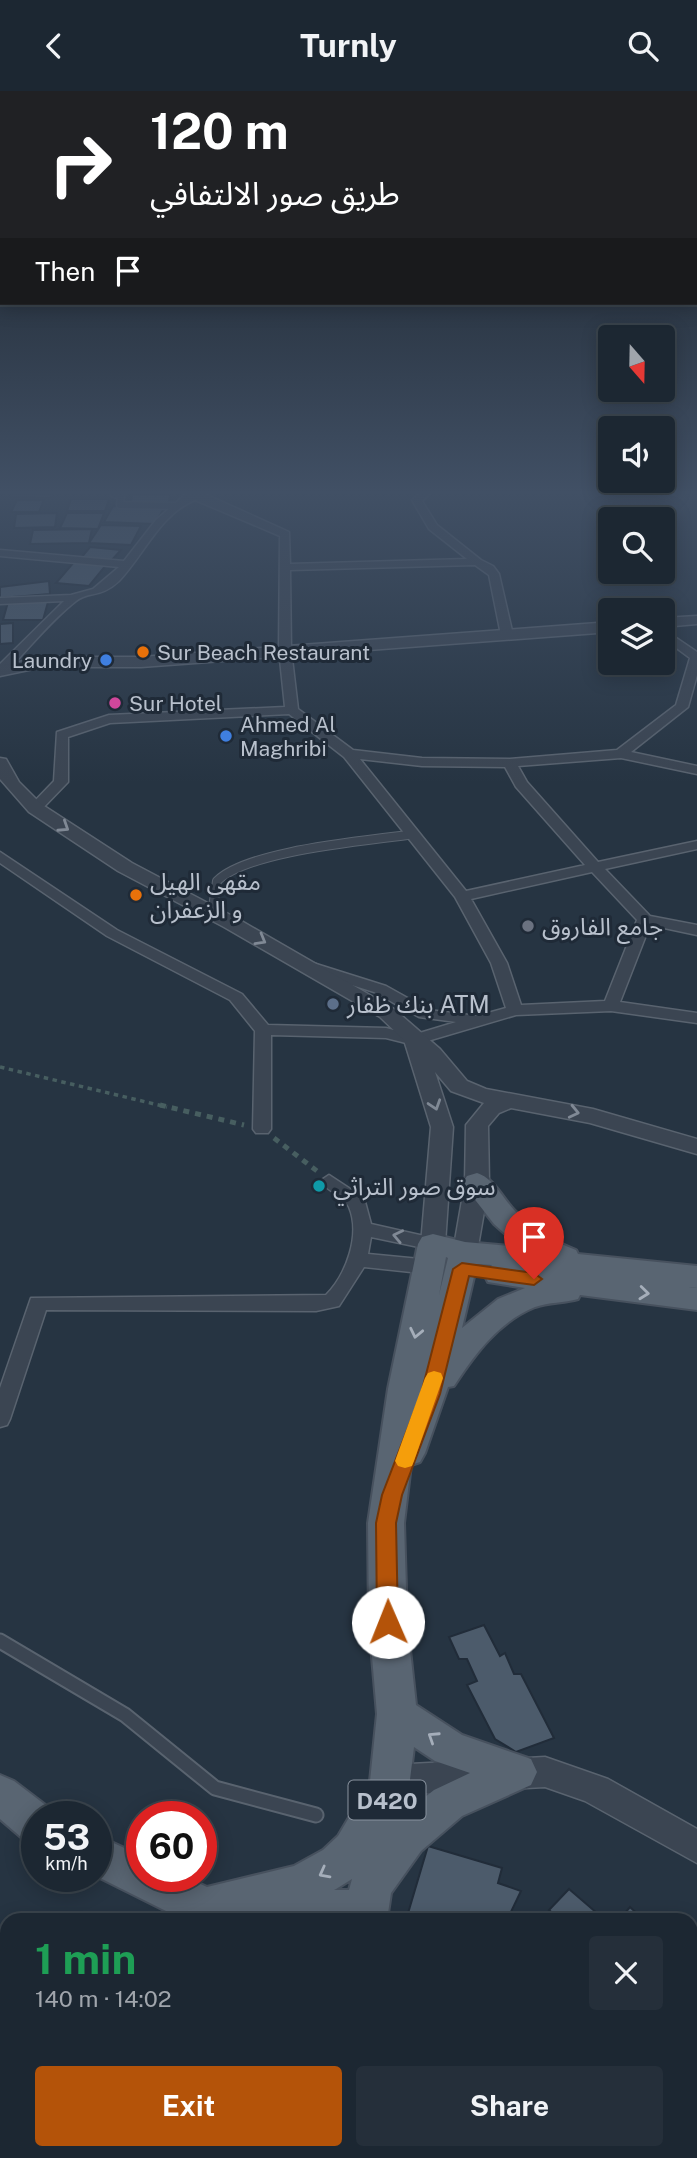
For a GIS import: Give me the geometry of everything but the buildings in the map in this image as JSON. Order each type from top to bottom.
[{"type":"main road","points":[[477,1183],[495,1209],[536,1243],[607,1278]]},
{"type":"main road","points":[[447,1258],[607,1278],[697,1299]]},
{"type":"main road","name":"D420","points":[[392,1495],[430,1394],[447,1258]]},
{"type":"main road","name":"D420","points":[[368,1906],[391,1780],[397,1714],[388,1622],[386,1523],[405,1389],[447,1258]]},
{"type":"main road","points":[[430,1394],[473,1333],[503,1311],[538,1295],[607,1278],[697,1277]]},
{"type":"main road","points":[[397,1714],[449,1748],[517,1772]]},
{"type":"main road","points":[[262,1913],[368,1906],[406,1837],[447,1803],[517,1772]]},
{"type":"main road","points":[[225,1913],[329,1872],[355,1849],[391,1780]]},
{"type":"main road","points":[[0,1794],[21,1811]]},
{"type":"main road","points":[[112,1862],[211,1913]]},
{"type":"street","points":[[0,601],[73,598],[96,590]]},
{"type":"street","points":[[286,590],[285,650],[292,710]]},
{"type":"street","points":[[498,590],[507,635]]},
{"type":"street","points":[[0,671],[73,598]]},
{"type":"street","points":[[675,622],[697,620]]},
{"type":"street","points":[[0,671],[43,662],[141,662],[598,628]]},
{"type":"street","points":[[621,754],[682,707],[696,657],[675,641]]},
{"type":"street","points":[[27,645],[43,662]]},
{"type":"street","points":[[35,808],[61,782],[62,735],[85,725],[109,719],[292,710],[349,754],[462,896],[499,963],[515,1010]]},
{"type":"street","points":[[349,754],[422,762],[510,763],[621,754],[697,770]]},
{"type":"street","points":[[0,763],[12,785],[35,808],[125,867],[212,913],[387,1013],[414,1040],[432,1053],[447,1075],[459,1086],[480,1095],[593,1116],[697,1147]]},
{"type":"street","points":[[510,763],[521,784],[645,919],[697,930]]},
{"type":"street","points":[[462,896],[697,845]]},
{"type":"street","points":[[0,856],[112,933],[236,997],[263,1030],[262,1129]]},
{"type":"street","points":[[611,1006],[645,919]]},
{"type":"street","points":[[306,966],[380,989],[425,1014],[479,1020]]},
{"type":"street","points":[[263,1030],[386,1033],[414,1040],[515,1010],[611,1006],[697,1018]]},
{"type":"street","points":[[414,1040],[442,1127],[447,1258]]},
{"type":"street","points":[[447,1258],[477,1183],[477,1125],[491,1108],[507,1101]]},
{"type":"street","points":[[0,1419],[38,1303],[316,1304],[332,1301],[339,1294],[358,1260],[363,1229],[357,1202],[330,1181]]},
{"type":"street","points":[[363,1229],[447,1258]]},
{"type":"street","points":[[358,1260],[447,1258]]},
{"type":"street","points":[[391,1780],[545,1772],[596,1790],[697,1847]]},
{"type":"lane","points":[[212,913],[213,892],[218,879],[233,869],[256,861],[414,834]]},
{"type":"lane","points":[[0,1641],[125,1715],[215,1788],[316,1815]]},
{"type":"path","points":[[0,1067],[262,1129],[330,1181]]},
{"type":"slow traffic","points":[[405,1461],[434,1378]]},
{"type":"place","name":"Sur Beach Restaurant","points":[[143,652]]},
{"type":"place","name":"Laundry","points":[[106,660]]},
{"type":"place","name":"Sur Hotel","points":[[115,703]]},
{"type":"place","name":"Ahmed Al Maghribi","points":[[226,736]]},
{"type":"place","name":"مقهى الهيل و الزعفران","points":[[136,895]]},
{"type":"place","name":"جامع الفاروق","points":[[528,926]]},
{"type":"place","name":"بنك ظفار ATM","points":[[333,1004]]},
{"type":"place","name":"سوق صور التراثي","points":[[319,1186]]},
{"type":"route","points":[[388,1622],[386,1523],[392,1495],[430,1394],[462,1269],[534,1279]]}]
